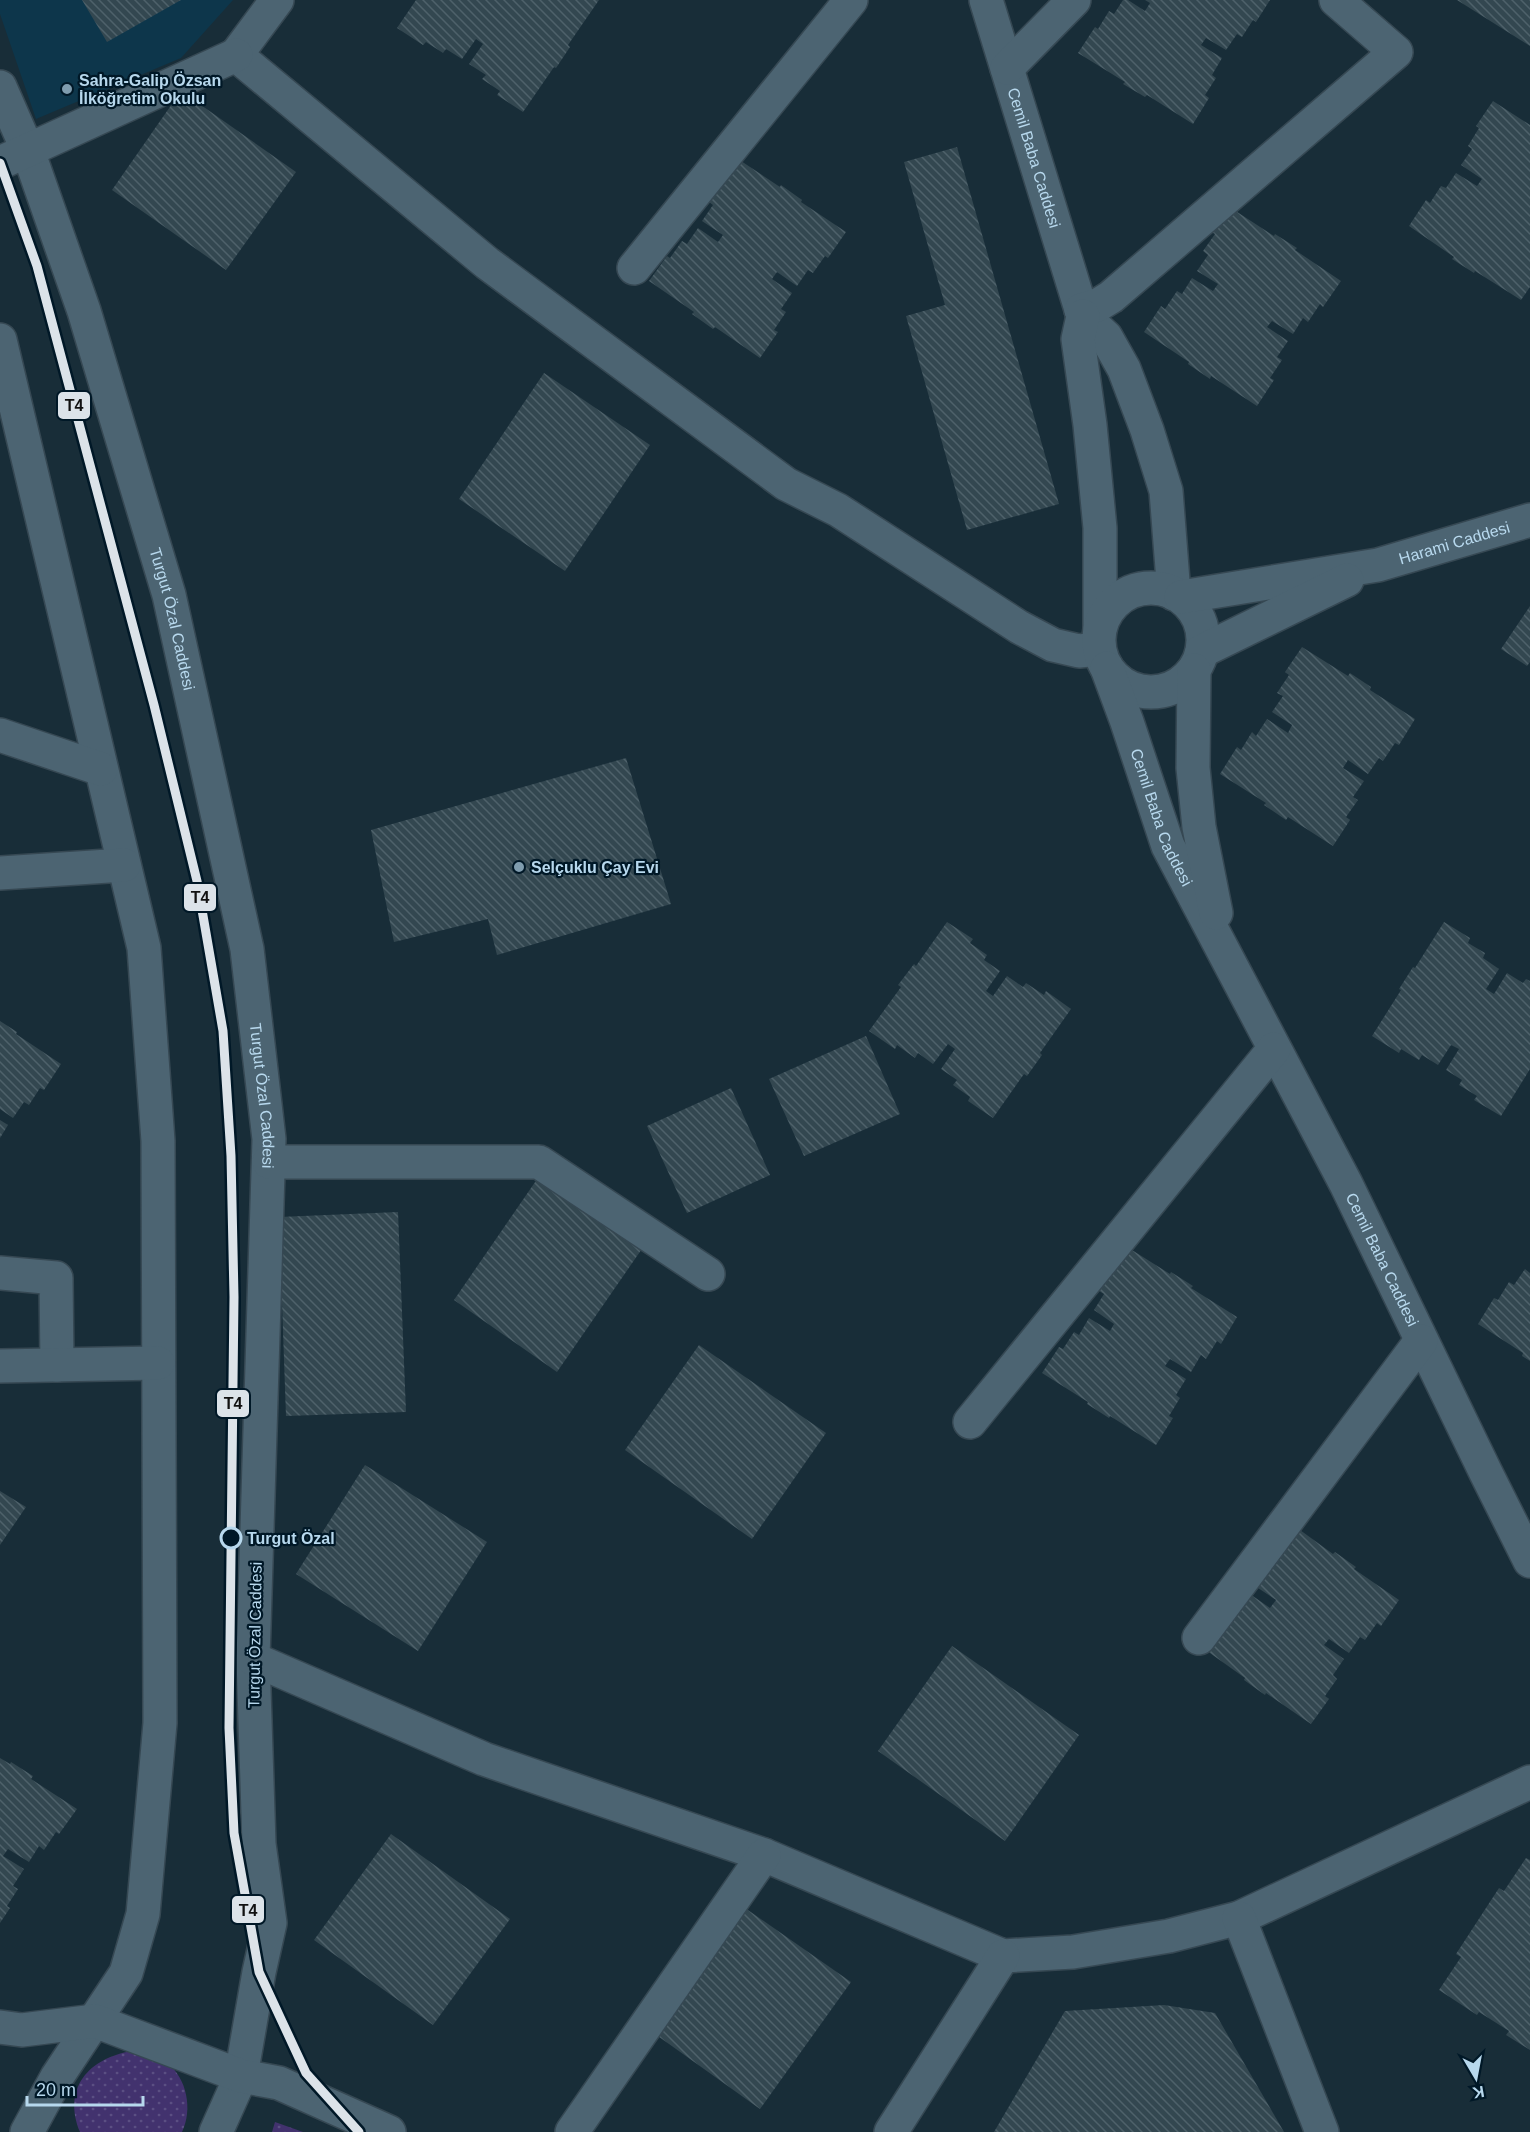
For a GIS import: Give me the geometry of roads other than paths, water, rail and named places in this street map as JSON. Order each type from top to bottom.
[{"type":"street","points":[[14,157],[236,55],[277,0]]},
{"type":"street","points":[[634,268],[851,0]]},
{"type":"street","name":"Cemil Baba Caddesi","points":[[986,0],[1082,313],[1078,339],[1090,425],[1100,528],[1102,649],[1168,846],[1346,1184],[1530,1561]]},
{"type":"street","points":[[1007,68],[1074,0]]},
{"type":"street","points":[[1178,596],[1166,491],[1147,430],[1124,369],[1106,337],[1082,313],[1111,297],[1396,52],[1335,0]]},
{"type":"street","points":[[236,55],[487,263],[786,484],[838,510],[1019,627],[1053,645],[1079,651],[1102,649]]},
{"type":"street","name":"Turgut Özal Caddesi","points":[[0,87],[14,157],[84,311],[169,596],[248,949],[269,1139],[253,1659],[259,1844],[270,1923],[241,2076],[216,2132]]},
{"type":"street","points":[[0,340],[144,948],[158,1141],[160,1723],[143,1914],[126,1973],[57,2077],[27,2132]]},
{"type":"street","name":"Harami Caddesi","points":[[1378,565],[1530,520]]},
{"type":"street","points":[[1178,596],[1378,565]]},
{"type":"street","points":[[1198,660],[1203,630],[1195,611],[1178,596],[1162,589],[1142,588],[1122,596],[1108,610],[1102,649],[1121,683],[1140,691],[1160,691],[1179,684],[1198,660],[1378,565]]},
{"type":"street","name":"Cemil Baba Caddesi","points":[[1198,660],[1193,768],[1199,827],[1211,895],[1229,961]]},
{"type":"street","points":[[0,735],[101,769]]},
{"type":"street","points":[[0,873],[124,865]]},
{"type":"street","points":[[970,1422],[1274,1048]]},
{"type":"street","points":[[269,1162],[539,1162],[708,1274]]},
{"type":"street","points":[[0,1273],[56,1278],[57,1365]]},
{"type":"street","points":[[1199,1638],[1421,1341]]},
{"type":"street","points":[[0,1366],[158,1363]]},
{"type":"street","points":[[253,1659],[484,1759],[764,1855],[1003,1956],[1072,1952],[1169,1936],[1239,1918],[1530,1782]]},
{"type":"street","points":[[573,2132],[764,1855]]},
{"type":"street","points":[[1239,1918],[1322,2132]]},
{"type":"street","points":[[891,2132],[1003,1956]]},
{"type":"street","points":[[0,2027],[22,2030],[95,2020],[241,2076],[279,2083],[389,2132]]},
{"type":"place","name":"Sahra-Galip Özsan İlköğretim Okulu","points":[[67,89]]},
{"type":"place","name":"Selçuklu Çay Evi","points":[[519,867]]},
{"type":"place","name":"Turgut Özal","points":[[231,1538]]}]
